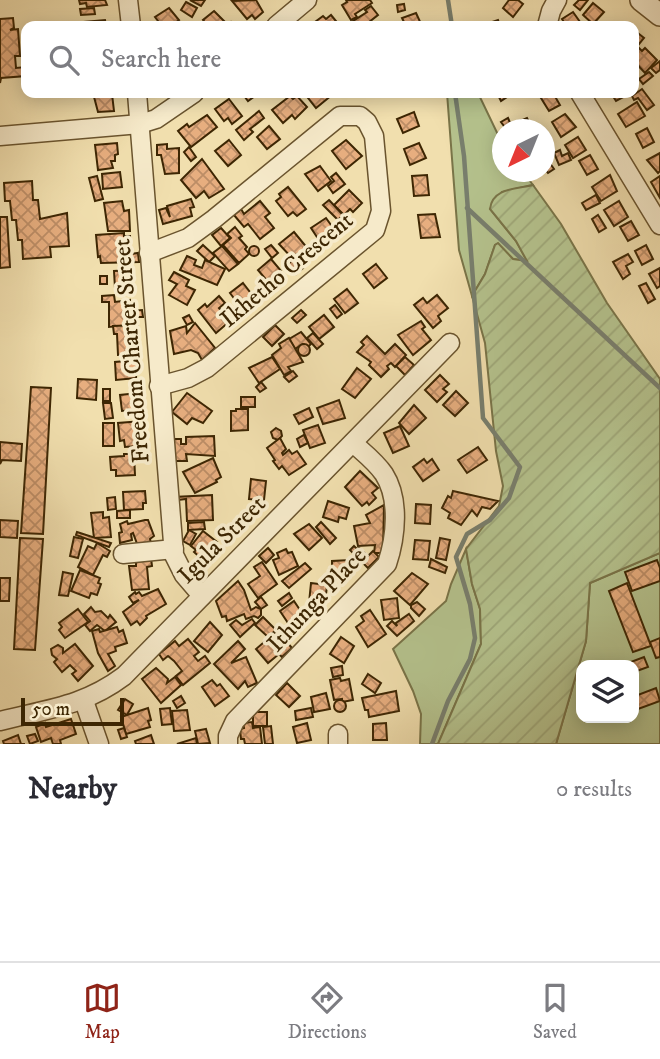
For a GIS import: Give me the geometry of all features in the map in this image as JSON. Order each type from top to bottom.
[{"type":"street","points":[[128,0],[130,21]]},
{"type":"street","points":[[282,21],[307,0]]},
{"type":"street","points":[[548,21],[558,0]]},
{"type":"street","points":[[641,0],[660,15]]},
{"type":"street","name":"Freedom Charter Street","points":[[137,98],[174,549],[177,565],[202,596]]},
{"type":"street","points":[[0,136],[140,124],[156,119],[187,98]]},
{"type":"street","points":[[583,98],[660,225]]},
{"type":"street","name":"Ikhetho Crescent","points":[[149,253],[188,238],[340,116],[360,116],[372,129],[381,211],[375,230],[207,368],[188,378],[159,386]]},
{"type":"street","name":"Igula Street","points":[[0,720],[84,701],[104,691],[124,676],[450,343]]},
{"type":"street","name":"Ithunga Place","points":[[228,744],[228,736],[235,721],[387,564],[394,529],[391,486],[382,471],[353,443]]},
{"type":"street","points":[[123,554],[174,549]]},
{"type":"street","points":[[84,701],[99,744]]},
{"type":"green space","points":[[447,98],[480,98],[492,122],[492,182],[531,182],[533,185],[502,192],[490,209],[516,241],[527,261],[513,259],[498,244],[495,245],[485,274],[472,296],[459,250]]},
{"type":"green space","points":[[533,185],[561,224],[607,303],[660,379],[660,553],[590,583],[586,641],[580,660],[576,660],[576,675],[556,744],[438,744],[481,644],[480,609],[472,584],[466,549],[499,506],[503,486],[496,451],[485,343],[472,296],[498,243],[513,259],[527,261],[516,241],[490,209],[495,197],[512,189]]},
{"type":"green space","points":[[466,549],[472,584],[480,609],[481,644],[438,744],[420,744],[421,714],[393,649],[446,601]]},
{"type":"green space","points":[[660,553],[660,744],[556,744],[576,675],[576,723],[639,723],[639,660],[580,660],[586,641],[590,583]]},
{"type":"building","points":[[79,0],[105,0],[107,5],[87,7],[86,3],[80,4]]},
{"type":"building","points":[[190,0],[205,0],[201,6]]},
{"type":"building","points":[[256,0],[263,12],[255,19],[252,15],[247,19],[232,1]]},
{"type":"building","points":[[346,0],[370,0],[372,3],[355,14],[357,17],[351,20],[342,5]]},
{"type":"building","points":[[509,0],[518,0],[523,4],[513,17],[503,8]]},
{"type":"building","points":[[579,0],[588,0],[580,10],[574,5]]},
{"type":"building","points":[[186,2],[197,8],[192,17],[181,10]]},
{"type":"building","points":[[593,3],[604,12],[596,21],[590,21],[583,15]]},
{"type":"building","points":[[404,4],[405,10],[398,12],[397,5]]},
{"type":"building","points":[[371,6],[378,15],[370,21],[353,21],[367,12],[365,10]]},
{"type":"building","points":[[94,8],[95,14],[81,15],[80,9]]},
{"type":"building","points":[[169,8],[179,20],[158,21],[155,17]]},
{"type":"building","points":[[214,11],[224,21],[204,21]]},
{"type":"building","points":[[573,12],[579,21],[563,21],[562,19]]},
{"type":"building","points":[[416,13],[420,21],[404,21],[402,18]]},
{"type":"building","points":[[331,15],[336,21],[316,21],[323,16],[326,19]]},
{"type":"building","points":[[13,18],[14,28],[10,30],[18,29],[20,56],[15,56],[16,68],[21,68],[21,76],[1,78],[0,83],[0,19]]},
{"type":"building","points":[[639,48],[642,51],[645,48],[657,60],[645,73],[639,66]]},
{"type":"building","points":[[660,61],[660,70],[656,73],[651,68]]},
{"type":"building","points":[[649,72],[653,76],[643,84],[639,79]]},
{"type":"building","points":[[642,89],[654,105],[647,110],[638,98]]},
{"type":"building","points":[[94,98],[112,98],[114,111],[98,112]]},
{"type":"building","points":[[287,98],[299,98],[307,107],[295,119],[292,115],[283,123],[272,110]]},
{"type":"building","points":[[308,98],[328,98],[316,108]]},
{"type":"building","points":[[541,98],[556,98],[560,105],[549,111]]},
{"type":"building","points":[[229,99],[242,116],[232,124],[228,118],[224,121],[215,109]]},
{"type":"building","points":[[637,102],[645,116],[626,127],[618,114]]},
{"type":"building","points":[[259,111],[264,118],[250,129],[253,132],[244,140],[236,130]]},
{"type":"building","points":[[414,112],[419,126],[403,133],[397,119]]},
{"type":"building","points":[[565,114],[576,127],[561,137],[555,127],[555,120]]},
{"type":"building","points":[[207,115],[217,127],[191,147],[178,131]]},
{"type":"building","points":[[269,126],[280,139],[267,149],[257,137]]},
{"type":"building","points":[[647,128],[654,142],[643,148],[636,134]]},
{"type":"building","points":[[578,137],[586,150],[573,158],[565,145]]},
{"type":"building","points":[[229,140],[241,155],[228,166],[215,151]]},
{"type":"building","points":[[346,140],[362,156],[346,169],[332,151]]},
{"type":"building","points":[[117,143],[118,154],[115,155],[115,161],[111,161],[113,168],[98,170],[95,145]]},
{"type":"building","points":[[419,143],[426,158],[410,165],[404,149]]},
{"type":"building","points":[[167,144],[167,149],[179,148],[179,173],[165,174],[161,155],[157,155],[157,145]]},
{"type":"building","points":[[189,147],[196,157],[191,161],[184,152]]},
{"type":"building","points":[[560,150],[562,156],[568,153],[571,160],[559,165],[555,152]]},
{"type":"building","points":[[660,153],[660,171],[658,173],[647,160]]},
{"type":"building","points":[[590,155],[598,169],[587,175],[579,161]]},
{"type":"building","points":[[202,159],[224,189],[209,198],[204,191],[196,198],[181,180]]},
{"type":"building","points":[[320,166],[331,181],[318,191],[305,174]]},
{"type":"building","points":[[120,172],[122,187],[103,189],[102,174]]},
{"type":"building","points":[[336,173],[345,184],[333,193],[328,186],[334,181],[331,177]]},
{"type":"building","points":[[427,175],[429,195],[414,196],[412,176]]},
{"type":"building","points":[[610,175],[617,191],[601,201],[592,187]]},
{"type":"building","points":[[97,176],[103,199],[95,201],[89,178]]},
{"type":"building","points":[[660,176],[660,198],[651,182]]},
{"type":"building","points":[[32,181],[33,200],[38,200],[40,219],[67,213],[69,246],[50,247],[51,257],[23,259],[22,240],[18,240],[10,201],[5,201],[4,183]]},
{"type":"building","points":[[288,187],[306,209],[297,216],[293,212],[288,216],[276,201],[281,197],[279,194]]},
{"type":"building","points":[[349,190],[362,203],[353,212],[350,209],[344,215],[334,205]]},
{"type":"building","points":[[596,195],[600,203],[586,210],[582,203]]},
{"type":"building","points":[[191,199],[194,207],[190,208],[192,216],[163,224],[159,210],[166,208],[170,217],[167,206]]},
{"type":"building","points":[[329,200],[343,215],[338,220],[323,205]]},
{"type":"building","points":[[122,201],[124,211],[129,210],[130,231],[108,231],[104,203]]},
{"type":"building","points":[[260,201],[270,213],[265,217],[274,228],[260,239],[248,224],[244,227],[234,215],[241,209],[244,214]]},
{"type":"building","points":[[619,201],[628,217],[614,226],[604,210]]},
{"type":"building","points":[[435,214],[440,237],[421,238],[418,215]]},
{"type":"building","points":[[598,215],[606,228],[599,232],[592,219]]},
{"type":"building","points":[[0,217],[7,217],[10,267],[0,268]]},
{"type":"building","points":[[326,218],[336,232],[321,243],[311,228]]},
{"type":"building","points":[[631,221],[639,235],[628,241],[620,227]]},
{"type":"building","points":[[235,227],[249,254],[239,263],[223,245],[231,238],[227,234]]},
{"type":"building","points":[[221,228],[230,238],[221,246],[212,235]]},
{"type":"building","points":[[294,232],[308,249],[299,257],[297,254],[292,258],[279,244]]},
{"type":"building","points":[[124,233],[124,236],[130,236],[131,254],[138,253],[139,262],[101,263],[96,235]]},
{"type":"building","points":[[203,245],[215,256],[209,262],[197,251]]},
{"type":"building","points":[[271,245],[278,253],[272,258],[265,249]]},
{"type":"building","points":[[646,245],[653,259],[642,265],[635,251]]},
{"type":"building","points":[[222,246],[238,264],[229,271],[213,253]]},
{"type":"building","points":[[254,246],[258,247],[258,255],[254,256],[250,255],[249,251],[250,247]]},
{"type":"building","points":[[628,254],[633,262],[626,266],[630,274],[623,279],[613,262]]},
{"type":"building","points":[[187,256],[196,260],[194,265],[202,268],[205,260],[225,269],[217,285],[180,270]]},
{"type":"building","points":[[295,258],[303,268],[296,274],[288,264]]},
{"type":"building","points":[[271,259],[282,272],[268,282],[258,270]]},
{"type":"building","points":[[376,264],[387,278],[374,288],[363,274]]},
{"type":"building","points":[[660,268],[660,286],[657,288],[649,274]]},
{"type":"building","points":[[131,270],[129,287],[115,288],[114,271]]},
{"type":"building","points":[[174,272],[189,280],[186,286],[195,290],[187,305],[169,295],[177,284],[169,280]]},
{"type":"building","points":[[100,276],[107,276],[107,284],[100,284]]},
{"type":"building","points":[[243,283],[253,296],[239,305],[230,293]]},
{"type":"building","points":[[646,283],[655,299],[648,303],[639,286]]},
{"type":"building","points":[[347,289],[358,303],[345,313],[334,299]]},
{"type":"building","points":[[114,295],[115,302],[130,300],[131,311],[142,310],[143,317],[129,317],[130,325],[109,327],[109,302],[102,302],[102,296]]},
{"type":"building","points":[[437,295],[448,308],[438,316],[441,321],[433,328],[414,305],[423,298],[427,303]]},
{"type":"building","points":[[219,296],[225,303],[219,308],[230,321],[216,333],[198,310],[205,304],[207,307]]},
{"type":"building","points":[[335,305],[342,314],[337,318],[330,309]]},
{"type":"building","points":[[301,310],[306,315],[297,323],[292,318]]},
{"type":"building","points":[[189,315],[193,322],[187,325],[183,318]]},
{"type":"building","points":[[324,315],[334,327],[319,339],[309,327]]},
{"type":"building","points":[[421,321],[425,327],[422,329],[431,340],[413,355],[398,335]]},
{"type":"building","points":[[195,323],[215,348],[202,360],[198,353],[191,350],[174,354],[170,331],[186,326],[187,333]]},
{"type":"building","points":[[138,325],[138,332],[133,333],[135,354],[118,355],[117,334],[114,334],[113,326]]},
{"type":"building","points":[[275,325],[284,334],[272,346],[263,337]]},
{"type":"building","points":[[301,332],[311,344],[308,347],[303,344],[295,349],[289,339]]},
{"type":"building","points":[[313,333],[323,344],[317,349],[307,338]]},
{"type":"building","points":[[367,336],[385,354],[395,344],[406,355],[395,367],[391,363],[387,366],[389,369],[381,377],[369,365],[371,362],[357,352],[364,345],[361,342]]},
{"type":"building","points":[[289,338],[303,362],[288,367],[291,371],[284,375],[272,355],[281,348],[279,344]]},
{"type":"building","points":[[304,344],[310,350],[304,356],[298,350]]},
{"type":"building","points":[[272,357],[280,369],[259,383],[249,368]]},
{"type":"building","points":[[405,357],[414,365],[405,375],[396,366]]},
{"type":"building","points":[[137,360],[136,378],[116,380],[115,362]]},
{"type":"building","points":[[357,368],[371,379],[355,398],[342,389]]},
{"type":"building","points":[[293,371],[297,376],[289,382],[284,377]]},
{"type":"building","points":[[440,375],[449,384],[443,389],[447,392],[437,402],[425,390]]},
{"type":"building","points":[[78,379],[97,380],[96,400],[77,398]]},
{"type":"building","points":[[261,382],[266,388],[260,392],[256,387]]},
{"type":"building","points":[[31,387],[51,388],[43,534],[21,533]]},
{"type":"building","points":[[103,389],[110,389],[110,401],[103,401]]},
{"type":"building","points":[[456,391],[468,403],[455,416],[443,405]]},
{"type":"building","points":[[138,393],[140,409],[122,411],[120,395]]},
{"type":"building","points":[[187,393],[212,411],[203,423],[192,418],[187,424],[172,412]]},
{"type":"building","points":[[241,397],[255,397],[255,407],[241,407]]},
{"type":"building","points":[[339,400],[345,418],[323,424],[317,408]]},
{"type":"building","points":[[103,403],[111,403],[113,418],[105,419]]},
{"type":"building","points":[[414,405],[426,418],[409,434],[399,423]]},
{"type":"building","points":[[309,408],[313,417],[299,424],[294,415]]},
{"type":"building","points":[[248,409],[248,430],[231,431],[231,411]]},
{"type":"building","points":[[142,421],[143,431],[139,431],[139,446],[125,447],[124,440],[120,441],[118,423]]},
{"type":"building","points":[[103,423],[114,423],[114,446],[103,446]]},
{"type":"building","points":[[318,425],[325,443],[310,448],[303,430]]},
{"type":"building","points":[[400,426],[409,446],[393,453],[384,433]]},
{"type":"building","points":[[276,428],[281,431],[282,436],[278,440],[273,438],[271,432]]},
{"type":"building","points":[[304,435],[308,443],[300,447],[297,439]]},
{"type":"building","points":[[214,436],[215,456],[186,454],[187,461],[173,461],[171,439],[181,439],[181,444],[186,444],[186,437]]},
{"type":"building","points":[[280,438],[286,449],[283,455],[289,450],[292,454],[297,451],[306,464],[289,475],[282,466],[279,469],[267,448]]},
{"type":"building","points":[[0,442],[22,444],[21,461],[2,460],[0,464]]},
{"type":"building","points":[[478,447],[487,460],[467,473],[458,460]]},
{"type":"building","points":[[134,454],[135,475],[116,476],[116,470],[111,470],[110,457]]},
{"type":"building","points":[[213,458],[221,477],[217,482],[195,493],[183,472]]},
{"type":"building","points":[[424,459],[427,463],[432,459],[439,470],[423,481],[413,467]]},
{"type":"building","points":[[360,471],[378,488],[372,493],[376,498],[369,505],[367,502],[362,506],[345,487]]},
{"type":"building","points":[[251,479],[266,481],[264,500],[249,499]]},
{"type":"building","points":[[145,491],[146,503],[143,503],[143,509],[124,510],[123,492]]},
{"type":"building","points":[[453,491],[498,501],[490,509],[482,507],[477,516],[472,510],[461,525],[448,518],[450,513],[442,508],[448,496],[451,498]]},
{"type":"building","points":[[212,495],[213,520],[187,521],[186,499],[178,500],[175,497]]},
{"type":"building","points":[[115,497],[116,509],[108,510],[107,498]]},
{"type":"building","points":[[328,501],[349,508],[346,519],[339,517],[338,522],[323,517]]},
{"type":"building","points":[[416,504],[431,505],[430,524],[415,523]]},
{"type":"building","points":[[384,505],[383,553],[374,553],[375,545],[358,546],[354,526],[370,523],[366,515]]},
{"type":"building","points":[[130,510],[130,518],[117,518],[117,511]]},
{"type":"building","points":[[103,512],[103,518],[109,517],[111,537],[94,538],[91,513]]},
{"type":"building","points":[[0,520],[18,521],[17,538],[0,537]]},
{"type":"building","points":[[148,520],[154,536],[150,539],[152,548],[139,549],[133,533],[132,540],[120,543],[120,524]]},
{"type":"building","points":[[204,522],[205,529],[188,530],[188,523]]},
{"type":"building","points":[[321,522],[336,538],[330,544],[316,527]]},
{"type":"building","points":[[309,524],[322,538],[309,550],[294,534]]},
{"type":"building","points":[[189,530],[196,534],[190,545],[183,541]]},
{"type":"building","points":[[203,531],[217,542],[203,560],[191,546]]},
{"type":"building","points":[[77,532],[111,543],[109,547],[76,535]]},
{"type":"building","points":[[74,537],[83,539],[78,558],[70,556]]},
{"type":"building","points":[[20,538],[43,539],[35,650],[14,649]]},
{"type":"building","points":[[440,538],[450,540],[446,560],[436,558]]},
{"type":"building","points":[[415,540],[430,541],[428,560],[413,559]]},
{"type":"building","points":[[97,543],[110,551],[107,557],[103,555],[93,575],[78,567],[88,546],[94,549]]},
{"type":"building","points":[[354,546],[368,556],[373,551],[379,557],[368,568],[350,550]]},
{"type":"building","points":[[268,548],[274,555],[266,563],[259,556]]},
{"type":"building","points":[[286,549],[288,553],[292,552],[298,566],[279,575],[273,560],[279,558],[277,553]]},
{"type":"building","points":[[151,558],[152,566],[147,567],[149,589],[132,590],[129,566],[136,566],[136,560]]},
{"type":"building","points":[[431,559],[447,567],[445,573],[429,567]]},
{"type":"building","points":[[350,560],[350,576],[332,576],[332,561]]},
{"type":"building","points":[[657,560],[660,581],[632,591],[625,572]]},
{"type":"building","points":[[262,562],[277,584],[258,598],[248,584],[260,576],[254,567]]},
{"type":"building","points":[[305,563],[311,569],[289,588],[282,581]]},
{"type":"building","points":[[80,570],[100,578],[97,595],[91,593],[89,598],[71,591]]},
{"type":"building","points":[[63,572],[73,574],[68,596],[59,595]]},
{"type":"building","points":[[412,573],[428,584],[410,605],[394,591]]},
{"type":"building","points":[[0,578],[10,578],[9,601],[0,601]]},
{"type":"building","points":[[238,581],[251,610],[256,607],[261,609],[258,618],[254,616],[246,619],[244,614],[227,621],[226,616],[222,617],[216,601]]},
{"type":"building","points":[[311,583],[327,585],[325,604],[309,603]]},
{"type":"building","points":[[627,583],[651,646],[633,652],[609,591]]},
{"type":"building","points":[[158,589],[166,604],[146,616],[140,625],[137,621],[131,625],[123,612],[139,600],[133,603],[129,597],[135,592],[142,596]]},
{"type":"building","points":[[289,593],[292,598],[282,606],[278,601]]},
{"type":"building","points":[[261,597],[267,605],[261,609],[255,602]]},
{"type":"building","points":[[397,598],[399,618],[384,620],[381,600]]},
{"type":"building","points":[[294,601],[306,619],[290,626],[280,611]]},
{"type":"building","points":[[417,602],[425,609],[419,616],[411,608],[411,605]]},
{"type":"building","points":[[91,607],[108,618],[110,615],[116,622],[105,631],[97,625],[90,631],[85,625],[90,621],[84,614]]},
{"type":"building","points":[[78,609],[88,622],[65,638],[59,630],[62,627],[59,623]]},
{"type":"building","points":[[370,610],[386,634],[368,647],[356,627],[364,621],[361,616]]},
{"type":"building","points":[[409,614],[414,621],[397,636],[387,626],[392,621],[397,626],[396,623]]},
{"type":"building","points":[[263,617],[276,630],[268,637],[255,625]]},
{"type":"building","points":[[252,619],[255,623],[240,637],[230,625],[236,620],[242,625]]},
{"type":"building","points":[[210,622],[222,635],[208,652],[194,641]]},
{"type":"building","points":[[117,627],[119,632],[123,630],[127,643],[115,647],[116,651],[108,654],[115,666],[108,671],[98,653],[92,631],[99,629],[100,632]]},
{"type":"building","points":[[277,631],[292,648],[282,657],[279,654],[268,663],[256,649]]},
{"type":"building","points":[[341,637],[354,646],[344,663],[330,654]]},
{"type":"building","points":[[660,638],[660,657],[656,658],[650,642]]},
{"type":"building","points":[[188,639],[199,652],[194,656],[198,661],[205,656],[210,663],[183,685],[176,676],[182,671],[168,656],[163,660],[159,654],[175,641],[179,646]]},
{"type":"building","points":[[238,641],[245,649],[231,663],[246,657],[257,683],[248,687],[245,681],[238,689],[214,664]]},
{"type":"building","points":[[75,644],[93,666],[78,681],[72,674],[76,671],[70,665],[62,672],[54,662],[57,659],[52,655],[51,649],[58,645],[63,648],[63,653]]},
{"type":"building","points":[[644,657],[648,667],[639,670],[639,660],[636,660]]},
{"type":"building","points":[[342,666],[343,675],[333,677],[331,668]]},
{"type":"building","points":[[156,668],[168,679],[167,683],[175,677],[181,685],[161,703],[142,679]]},
{"type":"building","points":[[368,674],[381,683],[375,693],[362,684]]},
{"type":"building","points":[[340,678],[341,681],[349,679],[353,700],[334,700],[330,680]]},
{"type":"building","points":[[212,680],[217,686],[220,684],[229,696],[215,706],[202,687]]},
{"type":"building","points":[[287,683],[300,696],[289,707],[276,695]]},
{"type":"building","points":[[656,688],[660,701],[639,709],[639,695]]},
{"type":"building","points":[[396,691],[399,711],[369,717],[362,698]]},
{"type":"building","points":[[326,693],[330,709],[314,712],[311,697]]},
{"type":"building","points":[[181,696],[185,703],[177,708],[173,701]]},
{"type":"building","points":[[125,699],[133,704],[127,715],[118,710]]},
{"type":"building","points":[[340,700],[346,706],[340,712],[334,706]]},
{"type":"building","points":[[148,708],[150,727],[126,734],[121,717]]},
{"type":"building","points":[[170,708],[172,724],[162,725],[160,709]]},
{"type":"building","points":[[311,708],[313,717],[296,720],[295,711]]},
{"type":"building","points":[[187,710],[190,730],[174,731],[172,711]]},
{"type":"building","points":[[253,712],[267,712],[267,726],[253,726]]},
{"type":"building","points":[[71,719],[76,734],[60,740],[61,744],[53,744],[51,738],[41,742],[36,727],[45,723],[46,727]]},
{"type":"building","points":[[252,722],[253,728],[260,727],[262,744],[245,744],[244,739],[241,739],[240,729],[244,728],[243,723]]},
{"type":"building","points":[[307,723],[311,740],[297,743],[293,727]]},
{"type":"building","points":[[386,723],[387,740],[373,740],[373,724]]},
{"type":"building","points":[[271,726],[273,744],[265,744],[263,727]]},
{"type":"building","points":[[124,728],[127,737],[121,739],[118,730]]},
{"type":"building","points":[[206,729],[210,743],[198,744],[195,731]]},
{"type":"building","points":[[35,734],[38,741],[30,744],[27,736]]},
{"type":"building","points":[[18,735],[21,744],[4,744],[3,741]]},
{"type":"building","points":[[151,735],[154,744],[136,744],[135,741]]},
{"type":"building","points":[[196,738],[197,744],[177,744]]},
{"type":"waterway","points":[[448,0],[451,21]]},
{"type":"waterway","points":[[432,744],[448,701],[470,659],[475,638],[470,604],[456,557],[467,534],[490,520],[509,498],[520,467],[483,418],[464,156],[456,98]]},
{"type":"waterway","points":[[467,208],[660,388]]}]
